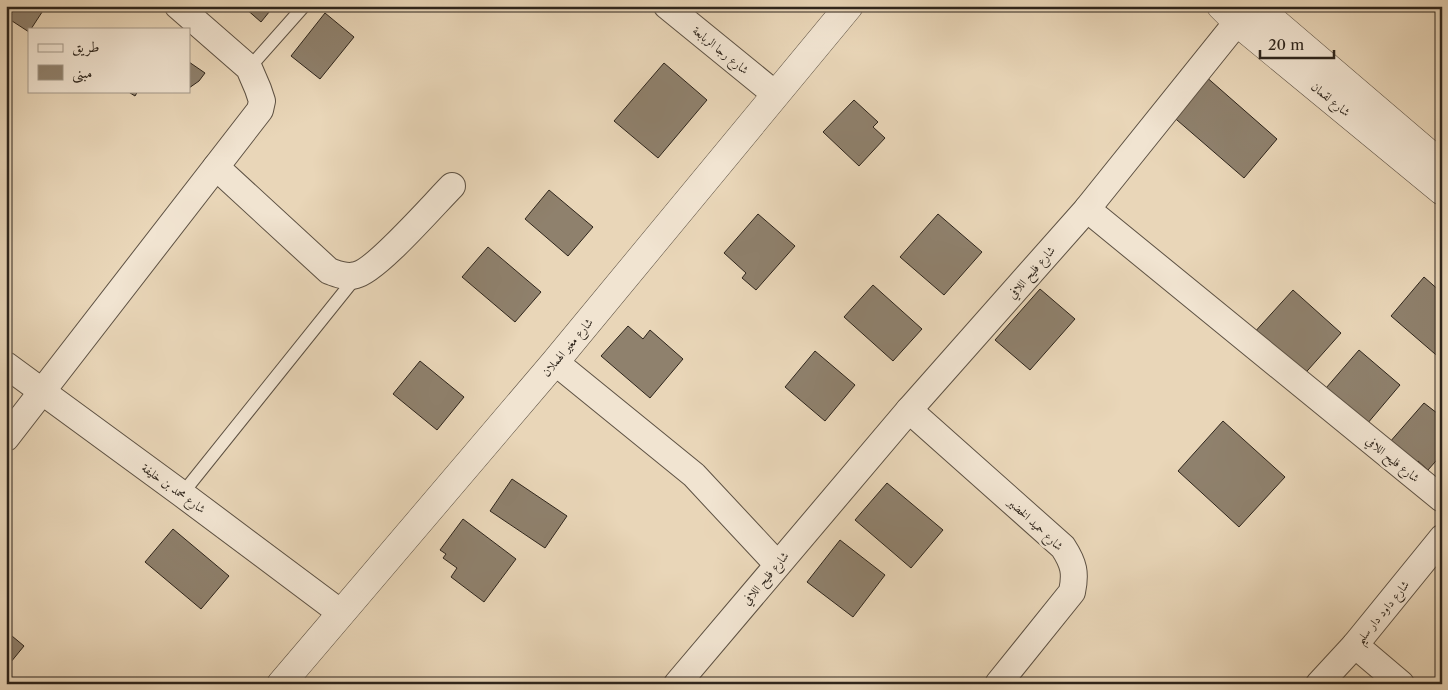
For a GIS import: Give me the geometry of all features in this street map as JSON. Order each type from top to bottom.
[{"type":"street","points":[[6,438],[260,110],[262,101],[249,68],[178,6]]},
{"type":"street","name":"شارع رجا الربابعة","points":[[667,6],[775,94]]},
{"type":"street","name":"شارع مغير الهملان","points":[[282,684],[555,362],[849,6]]},
{"type":"street","points":[[1086,209],[1241,10]]},
{"type":"street","name":"شارع لقمان","points":[[1241,10],[1442,165]]},
{"type":"street","name":"شارع لقمان","points":[[1241,10],[1442,190]]},
{"type":"street","points":[[216,168],[329,271],[343,276],[357,275],[374,266],[452,186]]},
{"type":"street","name":"شارع فليح اللافي","points":[[677,684],[909,410],[1086,209],[1442,499]]},
{"type":"street","points":[[555,362],[694,475],[777,564]]},
{"type":"street","name":"شارع محمد بن خليفة","points":[[6,365],[341,613]]},
{"type":"street","name":"شارع حميد الخضير","points":[[909,410],[1063,547],[1071,559],[1075,577],[1072,592],[998,684]]},
{"type":"street","name":"شارع داود دار سليم","points":[[1319,684],[1355,645],[1442,538]]},
{"type":"street","points":[[1355,645],[1401,684]]},
{"type":"lane","points":[[249,68],[304,6]]},
{"type":"lane","points":[[182,494],[357,275]]},
{"type":"building","points":[[6,6],[46,6],[32,28],[28,28],[28,31],[9,19],[12,14],[6,10]]},
{"type":"building","points":[[246,6],[274,6],[261,22],[245,8]]},
{"type":"building","points":[[325,13],[354,37],[320,79],[291,56]]},
{"type":"building","points":[[190,63],[205,73],[199,81],[190,87]]},
{"type":"building","points":[[664,63],[707,100],[658,158],[614,121]]},
{"type":"building","points":[[1204,75],[1277,139],[1244,178],[1170,114]]},
{"type":"building","points":[[129,92],[137,92],[135,96]]},
{"type":"building","points":[[854,100],[878,122],[873,127],[885,138],[859,166],[823,132]]},
{"type":"building","points":[[549,190],[593,227],[568,256],[525,219]]},
{"type":"building","points":[[758,214],[795,246],[756,290],[742,278],[746,273],[724,253]]},
{"type":"building","points":[[938,214],[982,252],[944,295],[900,257]]},
{"type":"building","points":[[488,247],[541,292],[515,322],[462,277]]},
{"type":"building","points":[[1424,277],[1442,293],[1442,360],[1391,316]]},
{"type":"building","points":[[873,285],[922,329],[893,361],[844,317]]},
{"type":"building","points":[[1040,289],[1075,319],[1030,370],[995,340]]},
{"type":"building","points":[[1293,290],[1341,333],[1300,379],[1252,335]]},
{"type":"building","points":[[628,326],[643,339],[650,330],[683,359],[650,398],[601,356]]},
{"type":"building","points":[[1359,350],[1400,385],[1367,424],[1326,388]]},
{"type":"building","points":[[815,351],[855,385],[825,421],[785,387]]},
{"type":"building","points":[[420,361],[464,397],[437,430],[393,394]]},
{"type":"building","points":[[1424,403],[1442,417],[1442,454],[1428,470],[1418,461],[1415,465],[1389,443]]},
{"type":"building","points":[[1223,421],[1285,477],[1239,527],[1178,471]]},
{"type":"building","points":[[512,479],[567,516],[545,548],[490,511]]},
{"type":"building","points":[[887,483],[943,530],[911,568],[855,520]]},
{"type":"building","points":[[463,519],[516,559],[484,602],[451,577],[457,568],[443,558],[446,554],[440,550]]},
{"type":"building","points":[[173,529],[229,576],[201,609],[145,562]]},
{"type":"building","points":[[840,540],[885,575],[853,617],[807,582]]},
{"type":"building","points":[[6,631],[24,646],[6,668]]}]
